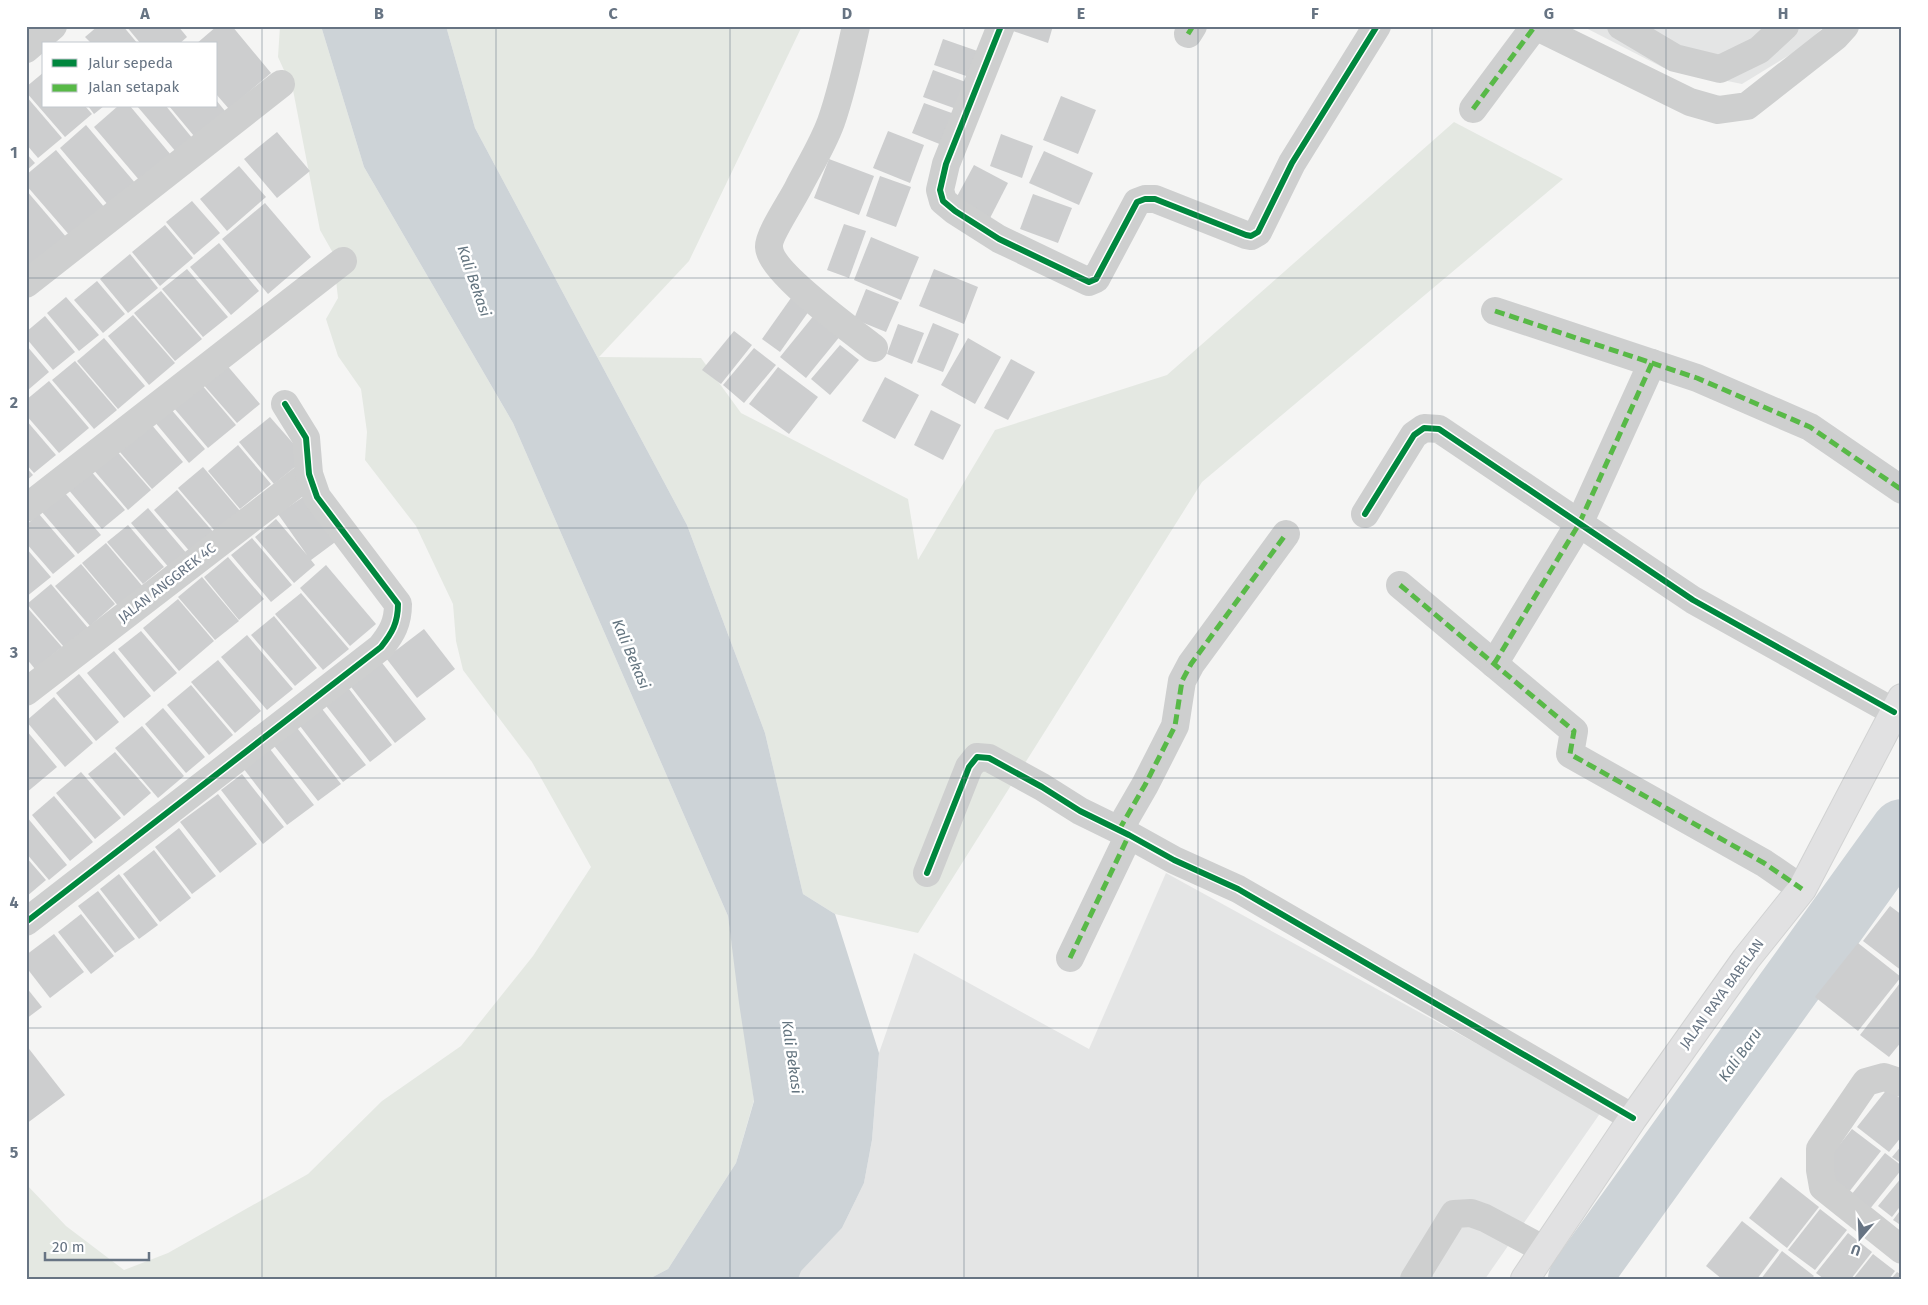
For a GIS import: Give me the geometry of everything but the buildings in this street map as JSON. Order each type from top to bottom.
[{"type":"main road","name":"JALAN RAYA BABELAN","points":[[1525,1279],[1633,1118],[1746,959],[1802,889],[1898,705]]},
{"type":"street","points":[[26,48],[53,26]]},
{"type":"street","points":[[856,26],[831,122],[797,190],[772,234],[769,246],[773,260],[792,280],[874,348]]},
{"type":"street","points":[[1002,26],[946,164],[940,190],[943,201],[955,211],[1000,239],[1089,282],[1096,280],[1137,202],[1145,199],[1155,199],[1246,235],[1251,236],[1258,232],[1292,163],[1377,26]]},
{"type":"street","points":[[1473,109],[1535,26],[1690,102],[1718,110],[1748,106],[1835,37],[1845,26]]},
{"type":"street","points":[[1621,26],[1675,58],[1720,69],[1759,50],[1785,26]]},
{"type":"street","points":[[26,284],[280,84]]},
{"type":"street","points":[[26,508],[343,261]]},
{"type":"street","points":[[1494,311],[1697,378],[1810,427],[1902,490]]},
{"type":"street","points":[[1494,664],[1579,524],[1652,363]]},
{"type":"street","points":[[26,922],[381,647],[392,633],[398,618],[398,604],[317,497],[309,474],[306,438],[285,404]]},
{"type":"street","points":[[1365,514],[1414,435],[1424,428],[1439,430],[1693,600],[1898,705]]},
{"type":"street","name":"JALAN ANGGREK 4C","points":[[26,692],[309,474]]},
{"type":"street","points":[[1070,958],[1124,833],[1175,726],[1182,681],[1191,664],[1286,534]]},
{"type":"street","points":[[1400,585],[1574,731],[1570,754],[1764,862],[1802,889]]},
{"type":"street","points":[[926,873],[969,767],[978,757],[989,758],[1042,786],[1080,811],[1174,860],[1238,889],[1633,1118]]},
{"type":"street","points":[[1902,1083],[1884,1077],[1866,1082],[1820,1149],[1820,1170],[1823,1187],[1902,1250]]},
{"type":"street","points":[[1414,1279],[1454,1214],[1471,1213],[1485,1218],[1545,1250]]},
{"type":"shaded area","points":[[280,26],[321,26],[364,167],[513,423],[728,916],[754,1100],[736,1163],[668,1269],[649,1279],[26,1279],[26,1184],[66,1226],[124,1270],[168,1253],[308,1174],[382,1101],[461,1046],[533,956],[591,867],[532,762],[463,670],[456,641],[453,604],[416,526],[365,460],[367,432],[361,389],[338,356],[326,319],[338,298],[333,253],[320,230],[293,90],[278,57]]},
{"type":"shaded area","points":[[446,26],[802,26],[689,261],[599,357],[701,358],[741,413],[908,499],[918,560],[995,430],[1167,375],[1454,122],[1563,179],[1202,482],[918,933],[835,914],[803,894],[765,733],[687,525],[475,128]]},
{"type":"shaded area","points":[[1582,26],[1824,26],[1806,45],[1742,84],[1664,68]]},
{"type":"shaded area","points":[[1166,873],[1601,1112],[1485,1279],[798,1279],[800,1271],[842,1228],[864,1183],[872,1140],[879,1053],[914,953],[1089,1049]]},
{"type":"water","name":"Kali Bekasi","points":[[321,26],[446,26],[475,128],[687,525],[765,733],[803,894],[835,914],[879,1053],[872,1140],[864,1183],[842,1228],[801,1271],[798,1279],[649,1279],[668,1269],[736,1163],[754,1101],[728,916],[513,423],[364,167]]},
{"type":"waterway","name":"Kali Baru","points":[[1579,1279],[1902,830]]},
{"type":"marked path","points":[[1188,34],[1193,26]]},
{"type":"marked path","points":[[1473,109],[1535,26]]},
{"type":"marked path","points":[[1495,311],[1697,378],[1810,427],[1902,490]]},
{"type":"marked path","points":[[1494,664],[1579,524],[1652,363]]},
{"type":"marked path","points":[[1119,830],[1145,785],[1175,726],[1182,681],[1191,664],[1286,534]]},
{"type":"marked path","points":[[1400,585],[1574,731],[1570,754],[1764,863],[1802,889]]},
{"type":"marked path","points":[[1070,958],[1129,835]]},
{"type":"cycle path","points":[[1001,26],[946,164],[940,190],[943,201],[955,211],[999,239],[1089,282],[1096,279],[1137,202],[1145,199],[1155,199],[1246,235],[1251,236],[1258,232],[1292,163],[1377,26]]},
{"type":"cycle path","points":[[26,922],[381,647],[391,632],[396,622],[398,604],[317,497],[309,474],[306,438],[285,404]]},
{"type":"cycle path","points":[[1365,514],[1414,435],[1424,428],[1439,429],[1693,600],[1894,712]]},
{"type":"cycle path","points":[[927,873],[969,767],[977,757],[989,758],[1042,787],[1080,811],[1174,860],[1238,889],[1633,1118]]}]
